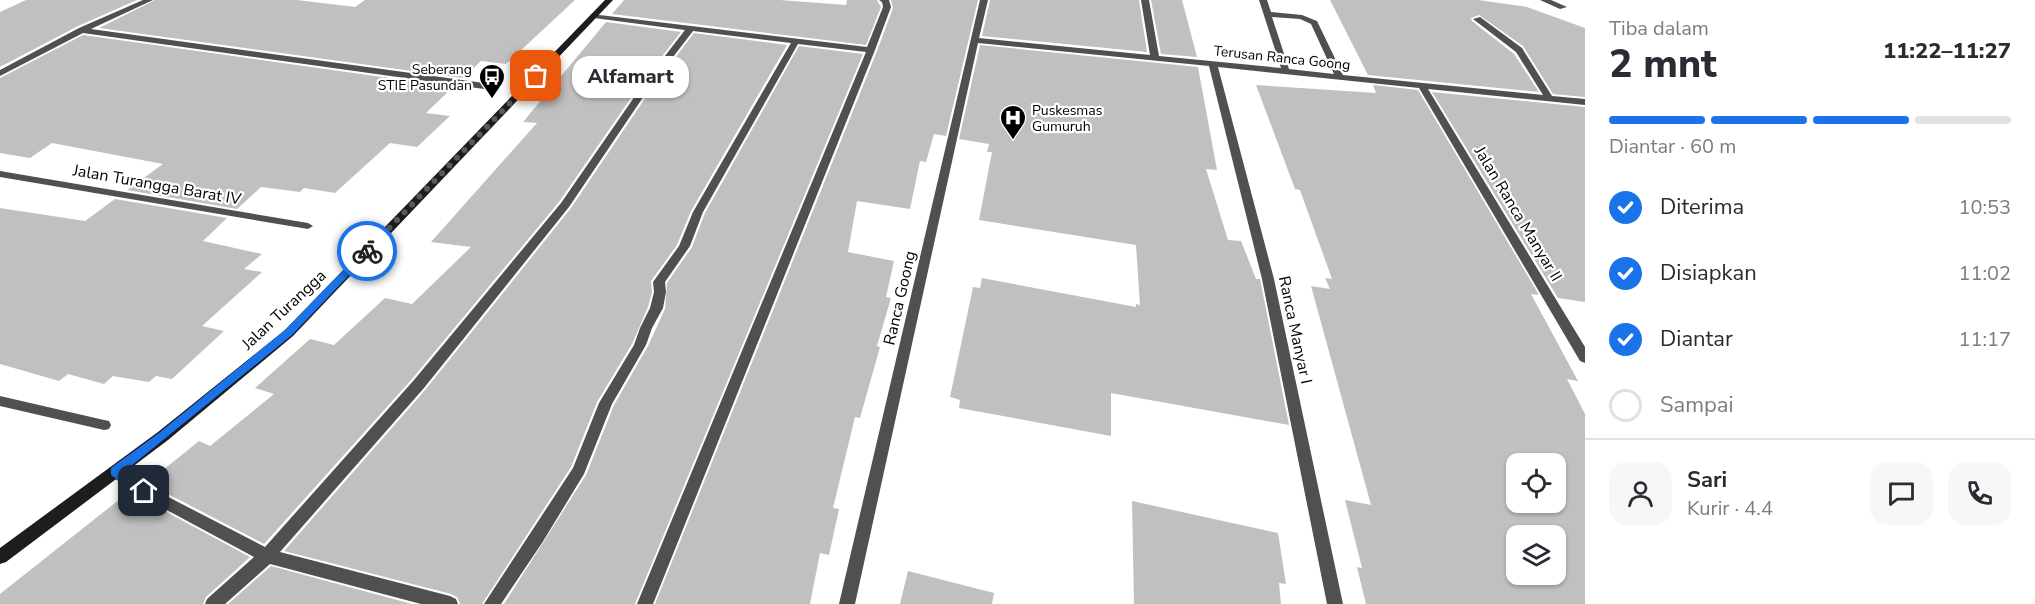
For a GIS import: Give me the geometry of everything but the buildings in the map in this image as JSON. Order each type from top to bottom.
[{"type":"main road","name":"Jalan Turangga","points":[[0,557],[163,436],[289,333],[609,0]]},
{"type":"street","points":[[0,73],[82,30],[149,0]]},
{"type":"street","points":[[645,604],[871,50],[887,7],[887,0]]},
{"type":"street","name":"Ranca Goong","points":[[847,604],[984,0]]},
{"type":"street","points":[[1145,0],[1155,59]]},
{"type":"street","points":[[1263,0],[1286,72]]},
{"type":"street","points":[[1544,0],[1563,6]]},
{"type":"street","points":[[1267,14],[1302,17],[1314,23],[1340,78]]},
{"type":"street","points":[[594,16],[871,50]]},
{"type":"street","points":[[1477,19],[1502,35],[1519,50],[1550,98]]},
{"type":"street","points":[[213,604],[267,556],[419,384],[565,205],[647,85],[690,29]]},
{"type":"street","points":[[82,30],[484,86]]},
{"type":"street","name":"Terusan Ranca Goong","points":[[976,40],[1585,102]]},
{"type":"street","points":[[492,604],[537,538],[579,470],[606,403],[640,345],[642,336],[662,298],[659,282],[684,246],[698,212],[795,42]]},
{"type":"street","name":"Ranca Manyar I","points":[[1213,65],[1268,279],[1335,604]]},
{"type":"street","name":"Jalan Ranca Manyar II","points":[[1422,86],[1585,358]]},
{"type":"street","name":"Jalan Turangga Barat IV","points":[[0,174],[308,226]]},
{"type":"street","points":[[0,401],[104,425]]},
{"type":"street","points":[[116,472],[144,491],[267,556],[450,604]]},
{"type":"way so far","points":[[367,251],[536,76]]},
{"type":"place","name":"Alfamart","points":[[536,76]]},
{"type":"place","name":"Seberang STIE Pasundan","points":[[492,100]]},
{"type":"place","name":"Puskesmas Gumuruh","points":[[1013,141]]},
{"type":"route","points":[[144,491],[116,472],[289,333],[367,251]]}]
